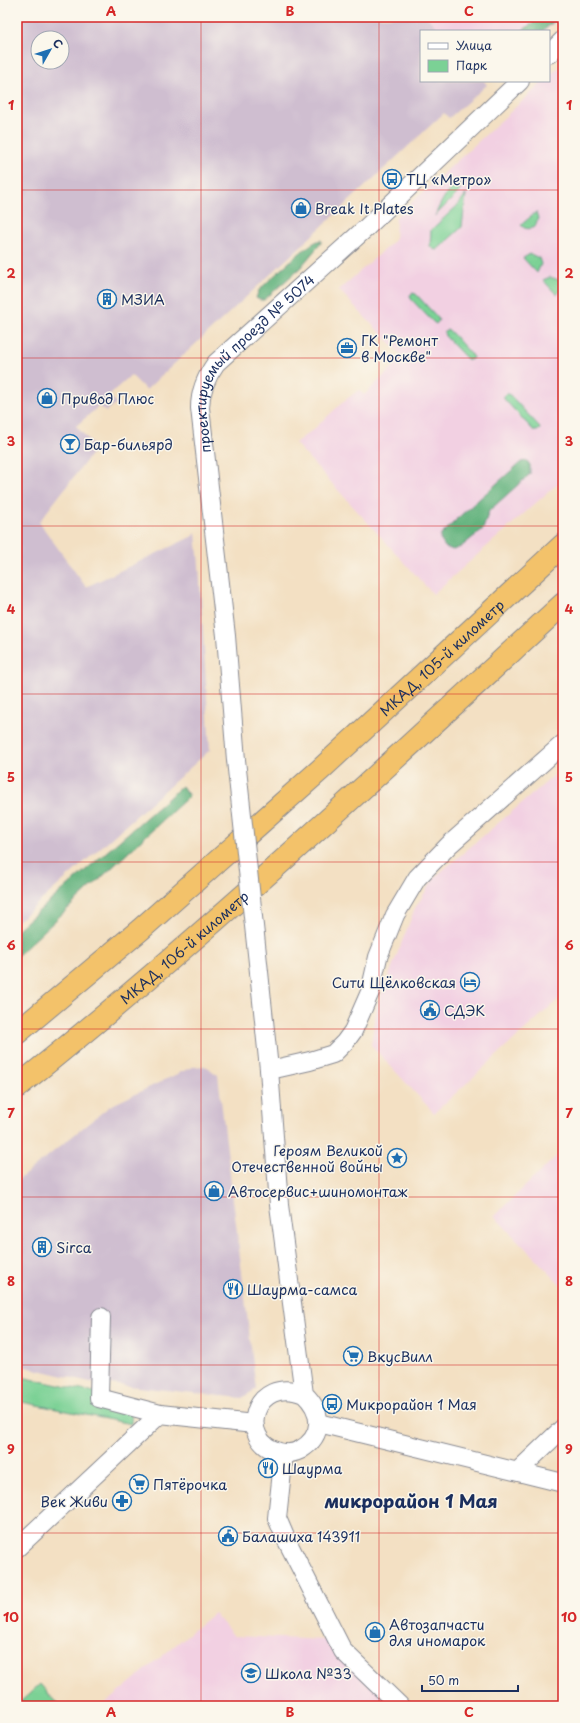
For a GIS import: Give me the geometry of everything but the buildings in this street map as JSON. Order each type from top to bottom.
[{"type":"highway","name":"МКАД, 105-й километр","points":[[17,1033],[140,930],[320,770],[563,545]]},
{"type":"highway","name":"МКАД, 106-й километр","points":[[17,1088],[168,962],[348,802],[563,604]]},
{"type":"street","points":[[550,53],[563,40]]},
{"type":"street","name":"проектируемый проезд № 5074","points":[[304,1394],[279,1205],[269,1069],[236,760],[226,636],[200,398],[204,382],[216,363],[366,228],[519,82]]},
{"type":"street","points":[[269,1069],[279,1068],[333,1054],[345,1042],[353,1031],[370,992],[378,957],[396,916],[417,878],[449,845],[563,744]]},
{"type":"street","points":[[101,1317],[99,1398],[160,1414],[254,1424]]},
{"type":"street","points":[[281,1390],[293,1390],[304,1394],[312,1402],[317,1412],[319,1423],[315,1436],[308,1446],[297,1452],[284,1453],[273,1450],[264,1444],[257,1435],[254,1424],[256,1412],[261,1402],[270,1394],[281,1390]]},
{"type":"street","points":[[17,1548],[160,1414]]},
{"type":"street","points":[[319,1423],[563,1483]]},
{"type":"street","points":[[518,1471],[563,1428]]},
{"type":"street","points":[[284,1453],[277,1518],[286,1539],[343,1651],[400,1706]]},
{"type":"shaded area","points":[[17,17],[427,17],[439,30],[420,30],[420,82],[485,82],[487,85],[449,118],[444,113],[146,390],[131,375],[109,395],[116,403],[106,412],[99,406],[76,426],[96,448],[39,522],[86,587],[193,536],[196,533],[210,750],[17,922]]},
{"type":"shaded area","points":[[426,17],[561,17],[546,30],[439,30]]},
{"type":"shaded area","points":[[563,64],[563,479],[433,594],[295,443],[314,429],[344,401],[359,390],[364,395],[403,357],[339,290],[395,240],[396,217],[543,82],[550,82],[550,75]]},
{"type":"shaded area","points":[[563,768],[563,995],[434,1113],[371,1045],[377,1006],[415,908],[435,877]]},
{"type":"shaded area","points":[[205,1066],[218,1075],[256,1389],[242,1398],[90,1382],[17,1365],[17,1181],[110,1106],[192,1067]]},
{"type":"shaded area","points":[[563,1150],[563,1287],[494,1216]]},
{"type":"shaded area","name":"Школа №33","points":[[214,1613],[234,1636],[327,1640],[395,1706],[102,1706]]},
{"type":"green space","points":[[540,17],[559,17],[544,30],[523,30]]},
{"type":"green space","points":[[458,182],[461,183],[459,192],[435,216],[444,197]]},
{"type":"green space","points":[[466,194],[462,227],[437,250],[433,249],[430,246],[431,230],[458,205]]},
{"type":"green space","points":[[536,212],[538,218],[535,227],[527,229],[524,228],[521,225]]},
{"type":"green space","points":[[321,240],[321,243],[300,268],[264,300],[256,298],[259,290],[290,262],[315,242]]},
{"type":"green space","points":[[530,254],[539,258],[541,264],[537,273],[523,258]]},
{"type":"green space","points":[[550,277],[559,280],[561,287],[557,295],[543,280]]},
{"type":"green space","points":[[412,293],[416,294],[438,318],[439,321],[436,324],[411,299],[410,295]]},
{"type":"green space","points":[[446,330],[450,331],[473,358],[470,360],[467,359],[445,336],[444,332]]},
{"type":"green space","points":[[506,394],[509,394],[539,426],[540,429],[534,431],[504,399]]},
{"type":"green space","points":[[527,461],[530,465],[530,474],[489,511],[483,529],[461,547],[453,550],[445,547],[440,539],[441,535],[460,516],[521,462]]},
{"type":"green space","points":[[182,786],[189,796],[17,956],[17,930]]},
{"type":"green space","points":[[17,1376],[95,1393],[132,1410],[131,1424],[17,1401]]},
{"type":"green space","points":[[40,1684],[59,1706],[17,1706],[17,1705]]},
{"type":"place","name":"ТЦ «Метро»","points":[[392,179]]},
{"type":"place","name":"Break It Plates","points":[[301,208]]},
{"type":"place","name":"МЗИА","points":[[107,299]]},
{"type":"place","name":"ГК \"Ремонт в Москве\"","points":[[347,348]]},
{"type":"place","name":"Привод Плюс","points":[[47,398]]},
{"type":"place","name":"Бар-бильярд","points":[[70,444]]},
{"type":"place","name":"Сити Щёлковская","points":[[470,982]]},
{"type":"place","name":"СДЭК","points":[[430,1010]]},
{"type":"place","name":"Героям Великой Отечественной войны","points":[[397,1158]]},
{"type":"place","name":"Автосервис+шиномонтаж","points":[[214,1191]]},
{"type":"place","name":"Sirca","points":[[42,1247]]},
{"type":"place","name":"Шаурма-самса","points":[[233,1289]]},
{"type":"place","name":"ВкусВилл","points":[[353,1356]]},
{"type":"place","name":"Микрорайон 1 Мая","points":[[332,1404]]},
{"type":"place","name":"Шаурма","points":[[268,1468]]},
{"type":"place","name":"Пятёрочка","points":[[139,1484]]},
{"type":"place","name":"Век Живи","points":[[122,1501]]},
{"type":"place","name":"Балашиха 143911","points":[[228,1536]]},
{"type":"place","name":"Автозапчасти для иномарок","points":[[375,1632]]},
{"type":"place","name":"Школа №33","points":[[251,1673]]},
{"type":"district","name":"микрорайон 1 Мая","points":[[411,1500]]}]
